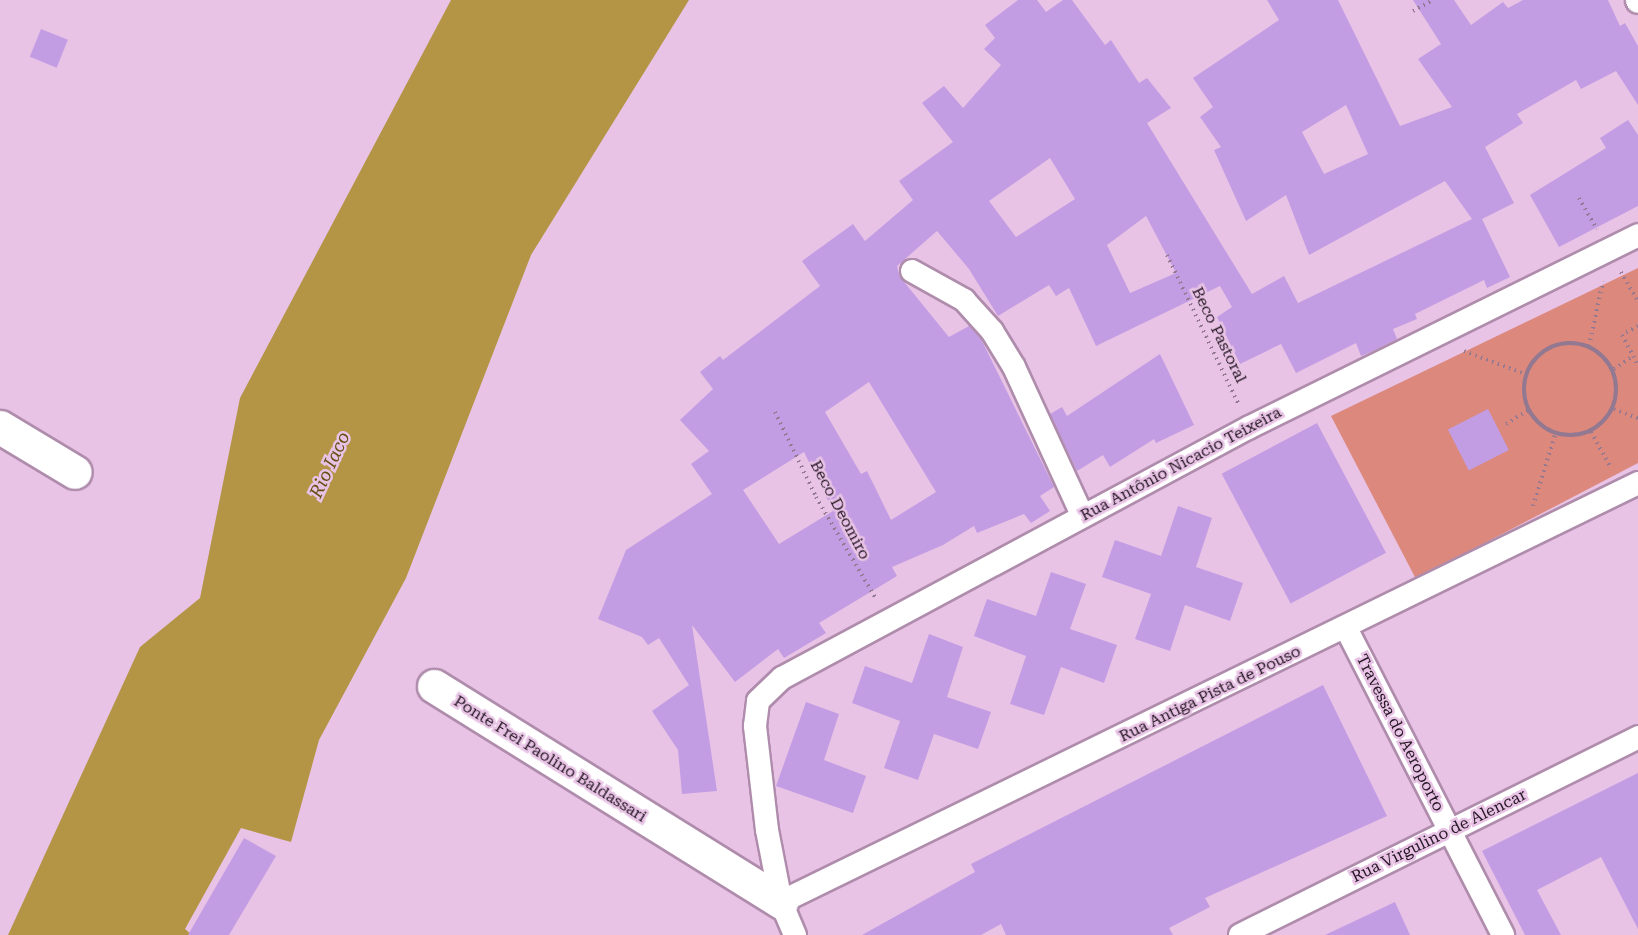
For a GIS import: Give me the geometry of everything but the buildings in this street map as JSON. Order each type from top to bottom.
[{"type":"street","name":"Rua Antônio Nicacio Teixeira","points":[[781,902],[754,726],[758,701],[782,678],[887,618],[1250,427],[1638,235]]},
{"type":"street","points":[[912,271],[964,300],[992,331],[1014,367],[1082,516]]},
{"type":"street","points":[[0,427],[75,472]]},
{"type":"street","name":"Rua Antiga Pista de Pouso","points":[[781,902],[1631,487]]},
{"type":"street","name":"Travessa do Aeroporto","points":[[1346,628],[1503,935]]},
{"type":"street","name":"Ponte Frei Paolino Baldassari","points":[[434,686],[781,902]]},
{"type":"street","name":"Rua Virgulino de Alencar","points":[[1240,935],[1638,737]]},
{"type":"street","points":[[781,902],[795,935]]},
{"type":"path","points":[[1413,12],[1433,0]]},
{"type":"path","points":[[1579,198],[1638,302]]},
{"type":"path","points":[[1589,346],[1609,250]]},
{"type":"path","name":"Beco Pastoral","points":[[1167,255],[1250,427]]},
{"type":"path","points":[[1638,326],[1622,335],[1638,365]]},
{"type":"path","points":[[1430,338],[1526,374]]},
{"type":"path","points":[[1556,346],[1589,346],[1614,369],[1614,409],[1591,432],[1555,435],[1528,410],[1526,374],[1540,353],[1556,346]]},
{"type":"path","points":[[1614,369],[1633,356]]},
{"type":"path","points":[[1614,409],[1638,418]]},
{"type":"path","points":[[1506,424],[1528,410]]},
{"type":"path","name":"Beco Deomiro","points":[[775,412],[821,506],[887,618]]},
{"type":"path","points":[[1591,432],[1631,487]]},
{"type":"path","points":[[1523,540],[1555,435]]},
{"type":"shaded area","points":[[1638,268],[1638,463],[1416,579],[1331,416]]},
{"type":"water","name":"Rio Iaco","points":[[451,0],[689,0],[531,255],[406,578],[319,740],[291,842],[241,828],[185,929],[192,935],[8,935],[140,647],[200,598],[240,398]]}]
